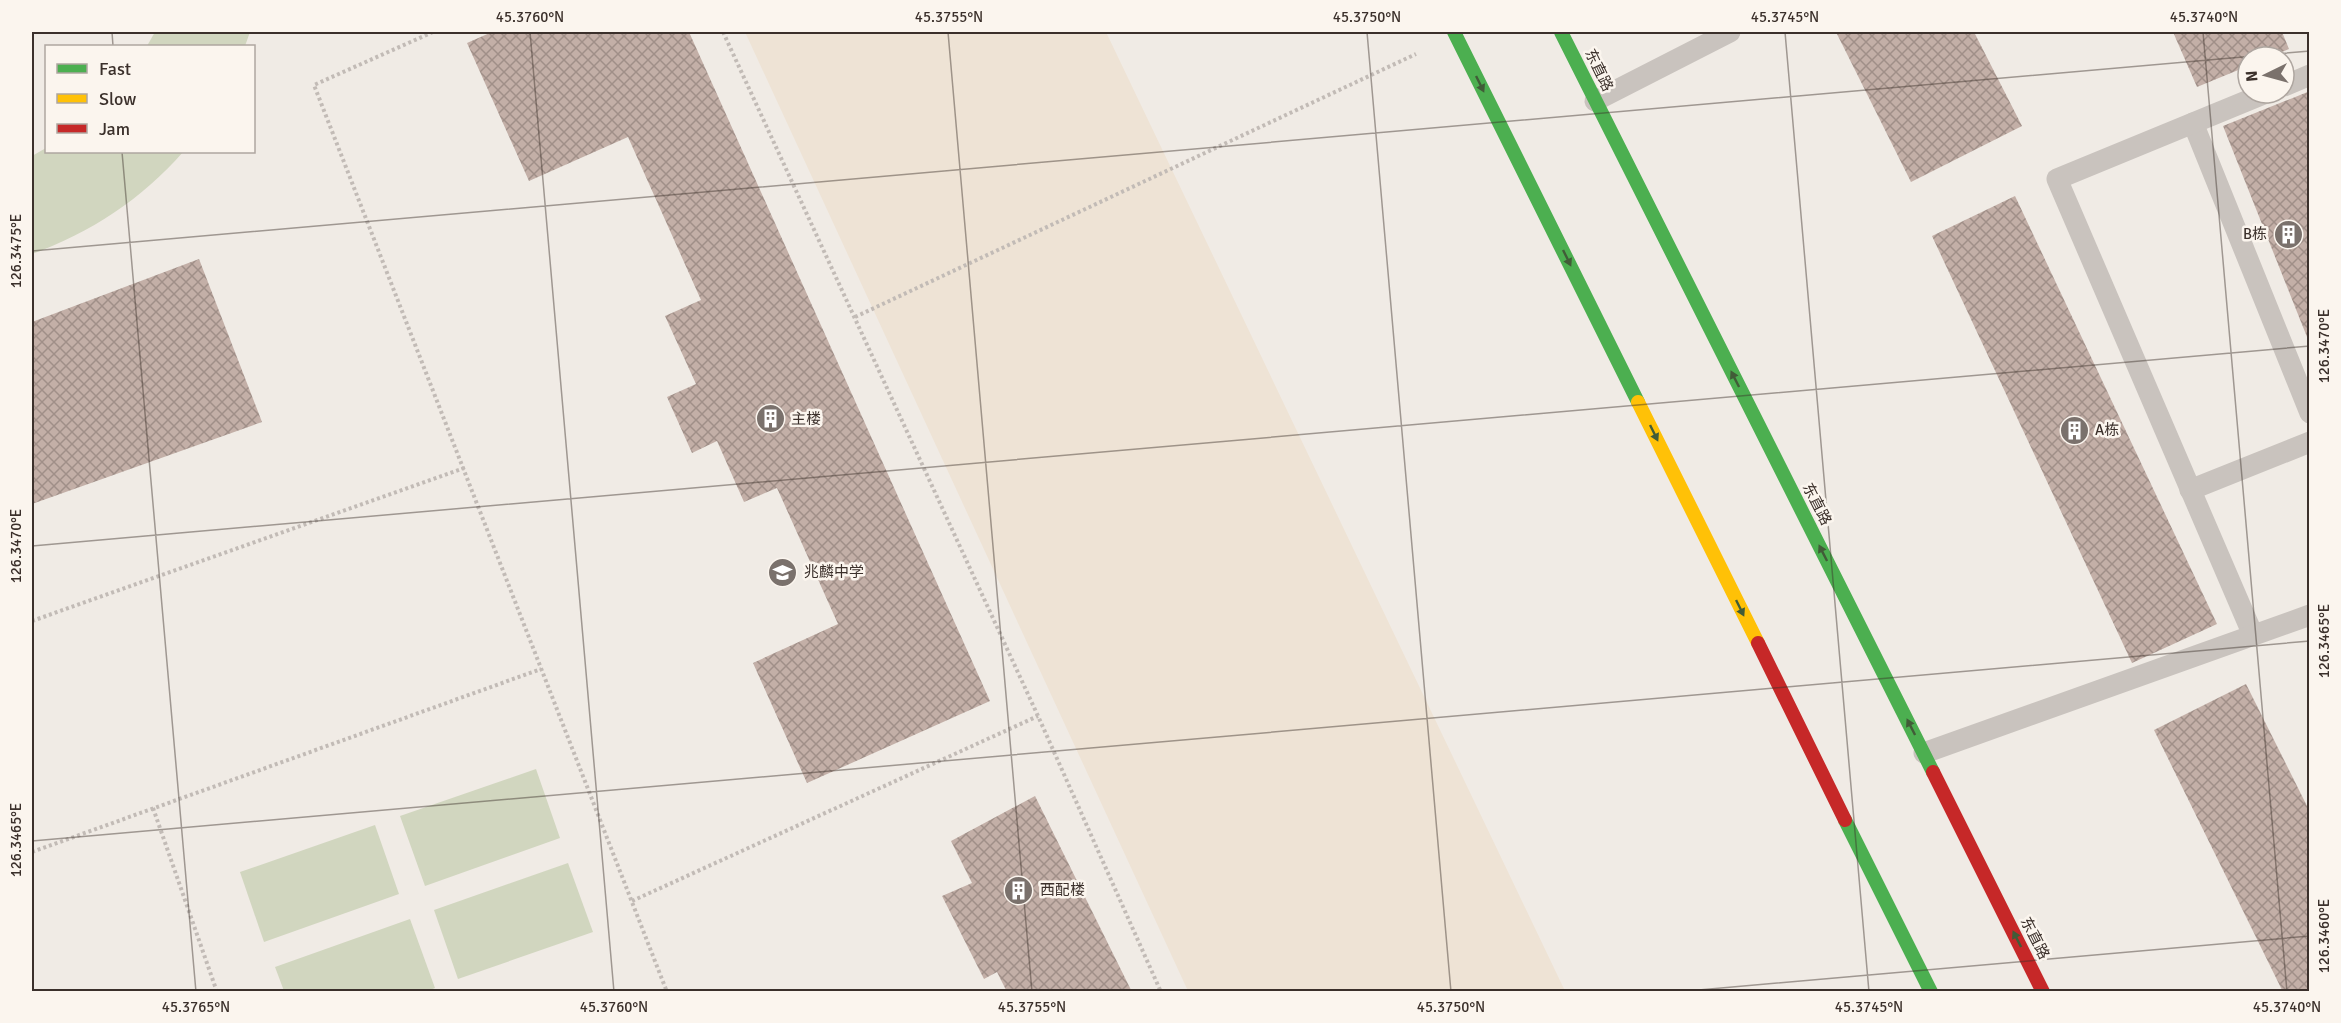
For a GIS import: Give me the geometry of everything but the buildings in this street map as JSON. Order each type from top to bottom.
[{"type":"main road","name":"东直路","points":[[1561,32],[2043,992]]},
{"type":"main road","points":[[1455,33],[1931,992]]},
{"type":"lane","points":[[1595,101],[1730,32]]},
{"type":"lane","points":[[2296,81],[2310,75]]},
{"type":"lane","points":[[2237,105],[2057,179],[2253,635]]},
{"type":"lane","points":[[2193,123],[2310,413]]},
{"type":"lane","points":[[2190,490],[2310,442]]},
{"type":"lane","points":[[1924,753],[2310,615]]},
{"type":"path","points":[[433,32],[314,85],[667,992]]},
{"type":"path","points":[[723,32],[1038,716],[1161,992]]},
{"type":"path","points":[[855,317],[1455,33]]},
{"type":"path","points":[[32,621],[464,468]]},
{"type":"path","points":[[32,852],[542,669]]},
{"type":"path","points":[[632,901],[1038,716]]},
{"type":"path","points":[[153,808],[217,992]]},
{"type":"green space","points":[[155,32],[250,32],[245,45],[148,45]]},
{"type":"green space","points":[[45,149],[45,153],[182,153],[150,185],[114,213],[74,236],[32,254],[32,156]]},
{"type":"green space","points":[[536,769],[560,838],[425,886],[400,816]]},
{"type":"green space","points":[[375,825],[399,894],[264,942],[240,872]]},
{"type":"green space","points":[[568,863],[593,932],[458,979],[434,910]]},
{"type":"green space","points":[[410,919],[435,988],[425,992],[284,991],[275,967]]},
{"type":"shaded area","points":[[745,32],[1106,32],[1565,991],[1188,991]]},
{"type":"traffic: fast","points":[[1454,32],[1638,402]]},
{"type":"traffic: fast","points":[[1561,32],[1933,772]]},
{"type":"traffic: fast","points":[[1845,820],[1931,992]]},
{"type":"traffic: slow","points":[[1638,402],[1758,643]]},
{"type":"traffic: jam","points":[[1758,643],[1845,820]]},
{"type":"traffic: jam","points":[[1933,772],[2043,992]]},
{"type":"place","name":"B栋","points":[[2288,234]]},
{"type":"place","name":"主楼","points":[[770,419]]},
{"type":"place","name":"A栋","points":[[2074,430]]},
{"type":"place","name":"兆麟中学","points":[[783,572]]},
{"type":"place","name":"西配楼","points":[[1019,890]]}]
